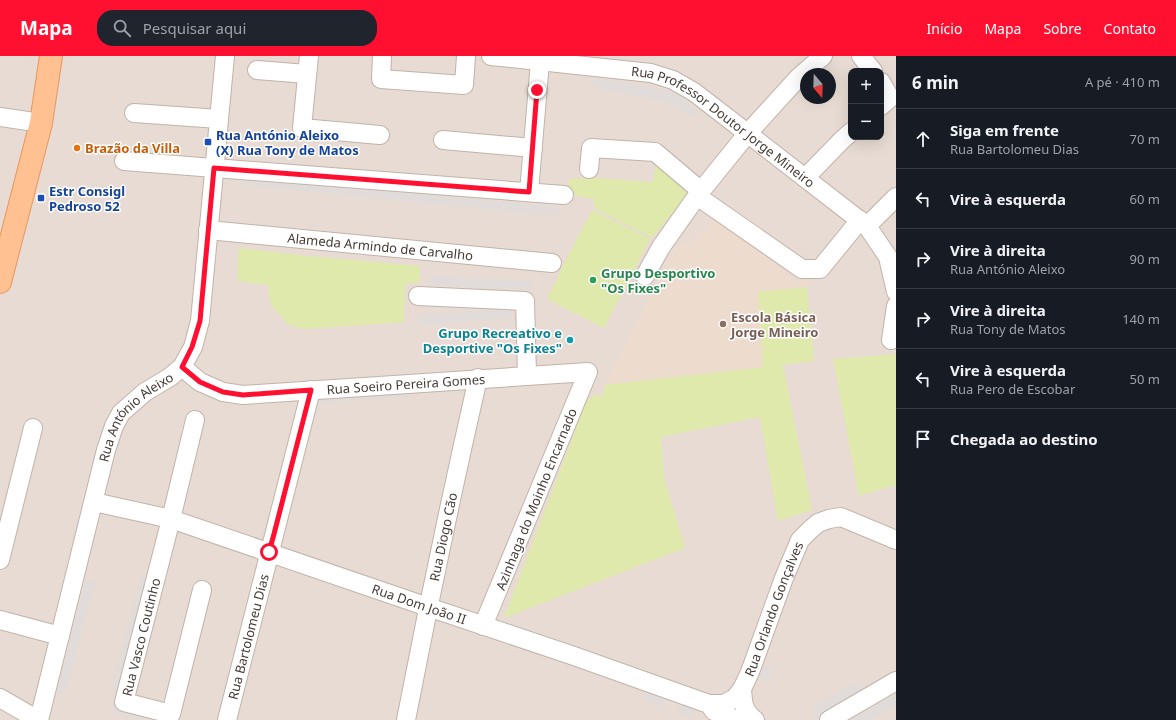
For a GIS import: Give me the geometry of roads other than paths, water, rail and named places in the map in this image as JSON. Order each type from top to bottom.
[{"type":"main road","points":[[0,282],[41,123],[51,56]]},
{"type":"street","name":"Rua António Aleixo","points":[[39,720],[108,444],[114,426],[121,413],[144,392],[170,377],[182,367],[192,347],[200,321],[225,56]]},
{"type":"street","points":[[309,56],[302,128],[380,135]]},
{"type":"street","points":[[382,56],[381,79],[464,85],[466,56]]},
{"type":"street","name":"Rua Professor Doutor Jorge Mineiro","points":[[491,56],[540,62],[562,60],[651,73],[673,80],[694,92],[864,223],[888,256],[896,292]]},
{"type":"street","points":[[645,276],[661,247],[699,193],[747,134],[798,78],[823,56]]},
{"type":"street","points":[[861,56],[871,68]]},
{"type":"street","points":[[529,192],[540,62]]},
{"type":"street","points":[[257,70],[307,74]]},
{"type":"street","points":[[884,89],[889,100]]},
{"type":"street","points":[[134,113],[219,119]]},
{"type":"street","points":[[0,117],[41,123]]},
{"type":"street","points":[[805,178],[848,135]]},
{"type":"street","points":[[443,140],[533,148]]},
{"type":"street","points":[[590,169],[591,148],[655,152],[699,193],[802,269],[820,269],[864,223],[896,197]]},
{"type":"street","points":[[124,161],[529,192],[564,196]]},
{"type":"street","name":"Alameda Armindo de Carvalho","points":[[208,230],[552,263]]},
{"type":"street","points":[[418,296],[525,301],[527,375]]},
{"type":"street","points":[[891,340],[896,306]]},
{"type":"street","name":"Rua Soeiro Pereira Gomes","points":[[182,367],[200,382],[223,392],[243,395],[478,378],[588,372]]},
{"type":"street","name":"Azinhaga do Moinho Encarnado","points":[[483,626],[588,372]]},
{"type":"street","name":"Rua Diogo Cão","points":[[406,720],[428,607],[478,378]]},
{"type":"street","name":"Rua Bartolomeu Dias","points":[[227,720],[311,390]]},
{"type":"street","points":[[171,519],[194,420]]},
{"type":"street","points":[[0,560],[32,428]]},
{"type":"street","name":"Rua Dom João II","points":[[94,502],[171,519],[269,552],[574,656],[709,704],[714,711],[737,720]]},
{"type":"street","name":"Rua Orlando Gonçalves","points":[[709,704],[724,704],[735,698],[742,689],[750,672],[784,578],[800,540],[810,530],[818,523],[829,519],[841,518],[896,540]]},
{"type":"street","name":"Rua Vasco Coutinho","points":[[171,519],[124,702],[171,714],[202,590]]},
{"type":"street","points":[[0,620],[60,636]]},
{"type":"street","points":[[829,720],[896,681]]},
{"type":"street","name":"Rua Orlando Gonçalves","points":[[742,689],[743,705],[750,716],[755,720]]},
{"type":"street","points":[[0,698],[39,720]]},
{"type":"place","name":"Rua António Aleixo (X) Rua Tony de Matos","points":[[208,142]]},
{"type":"place","name":"Brazão da Villa","points":[[77,148]]},
{"type":"place","name":"Estr Consigl Pedroso 52","points":[[41,198]]},
{"type":"place","name":"Grupo Desportivo \"Os Fixes\"","points":[[593,280]]},
{"type":"place","name":"Escola Básica Jorge Mineiro","points":[[723,324]]},
{"type":"place","name":"Grupo Recreativo e Desportive \"Os Fixes\"","points":[[570,340]]}]
